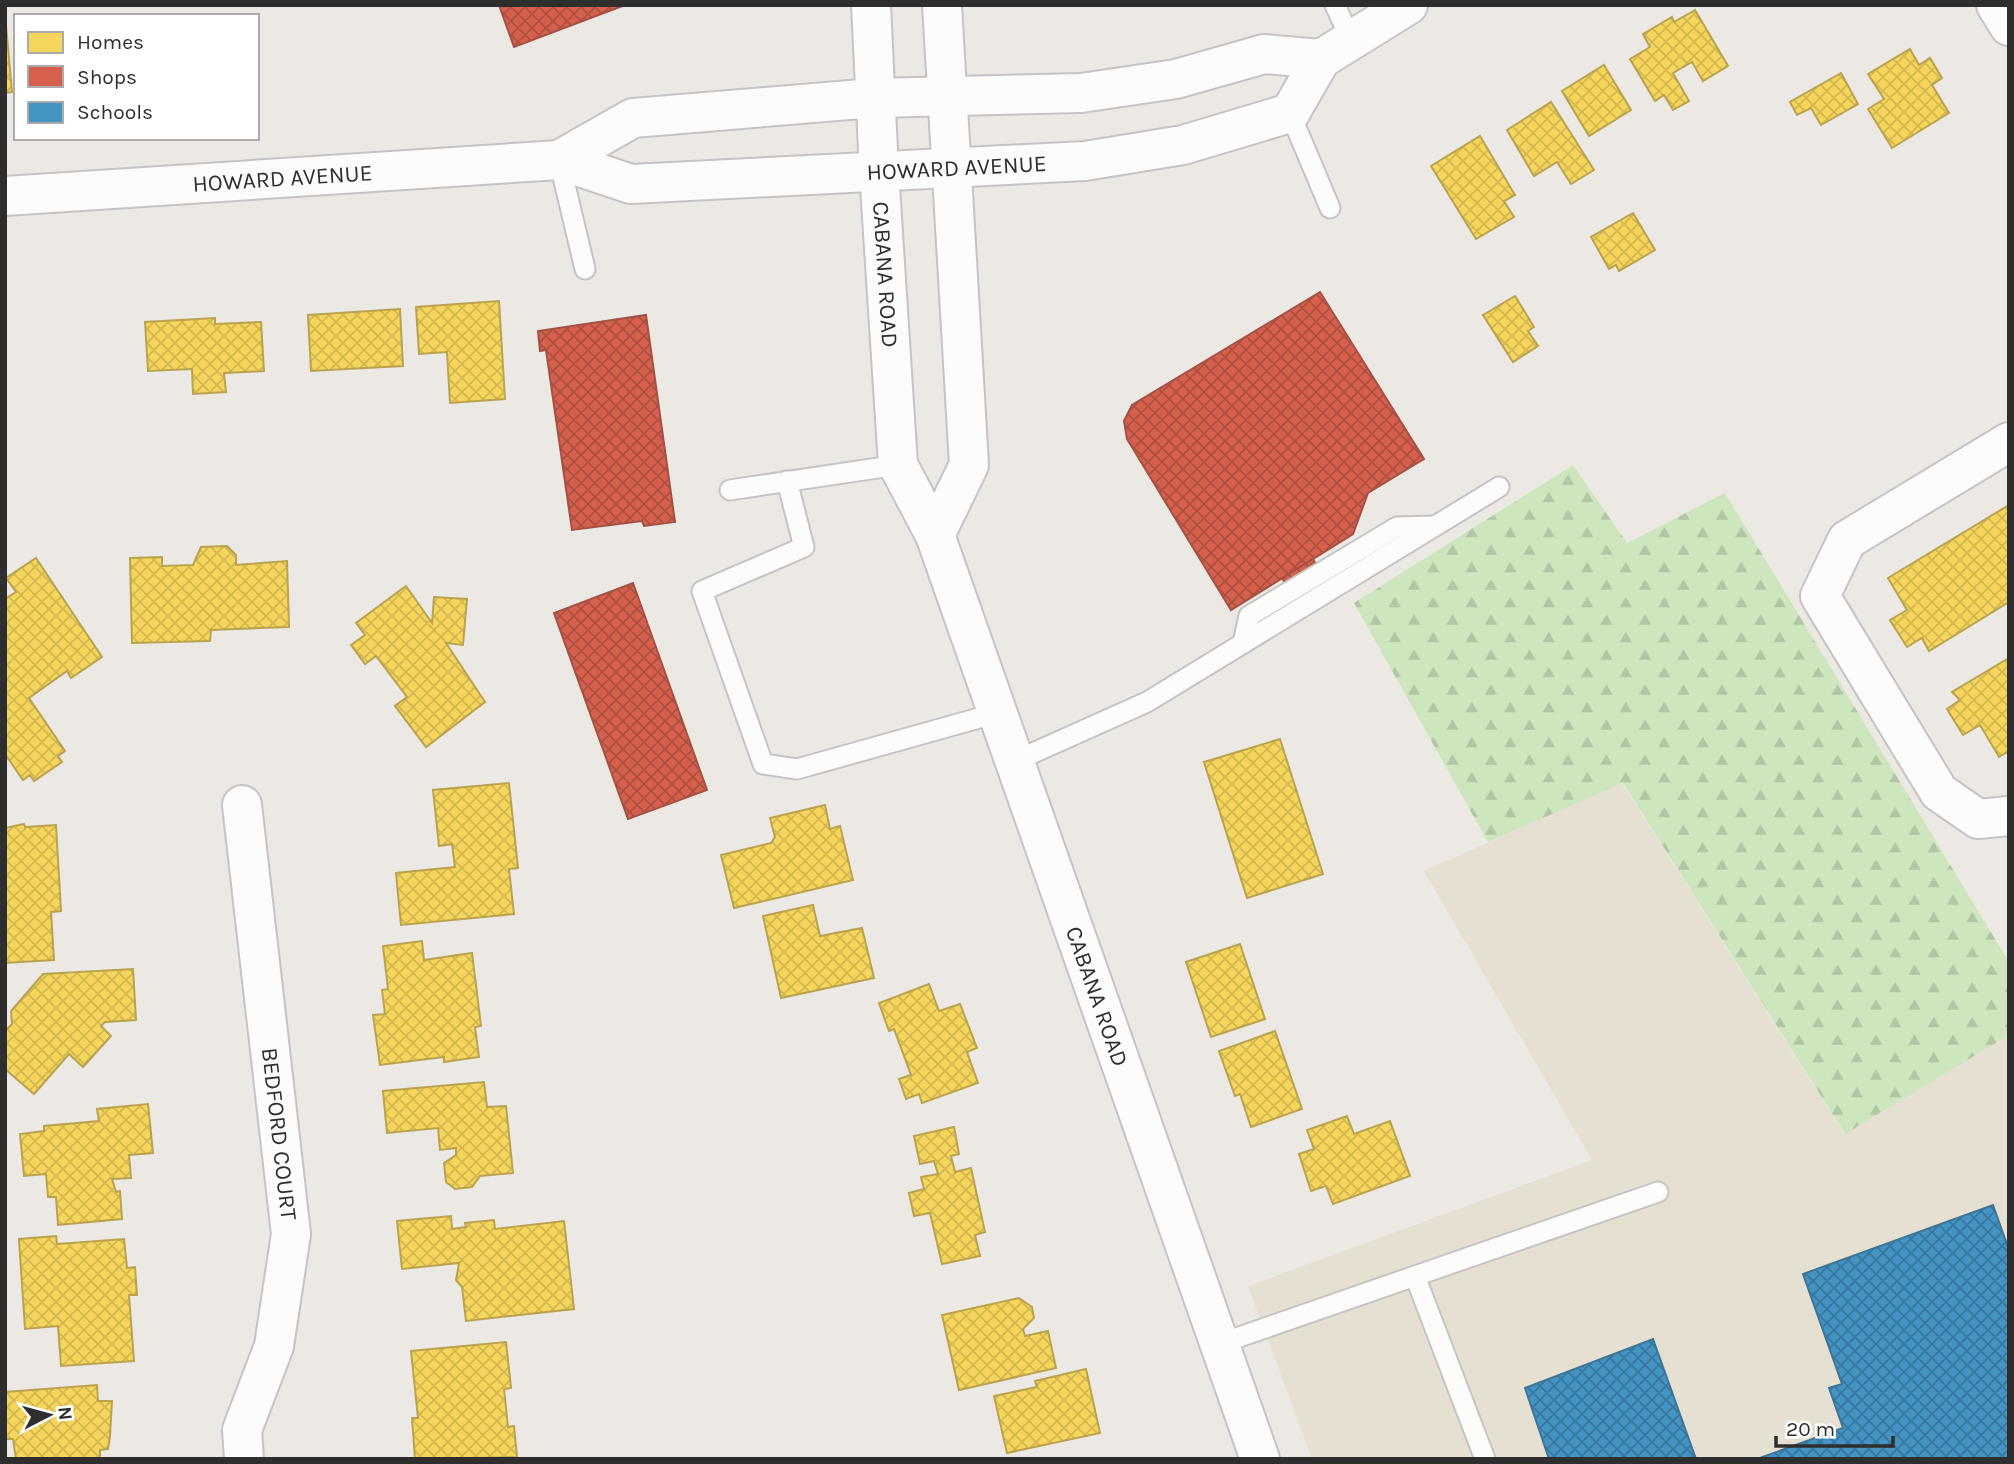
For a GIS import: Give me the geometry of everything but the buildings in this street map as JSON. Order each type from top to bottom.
[{"type":"street","name":"CABANA ROAD","points":[[871,5],[874,98],[898,465],[935,535],[1260,1459]]},
{"type":"street","points":[[935,535],[969,465],[942,5]]},
{"type":"street","points":[[1290,113],[1336,49],[1408,5]]},
{"type":"street","points":[[1996,5],[2009,26]]},
{"type":"street","name":"HOWARD AVENUE","points":[[559,160],[634,118],[874,98],[1080,93],[1176,79],[1264,54],[1336,49]]},
{"type":"street","name":"HOWARD AVENUE","points":[[5,195],[559,160],[631,184],[1097,159],[1183,145],[1290,113]]},
{"type":"street","points":[[2009,442],[1847,540],[1820,596],[1939,792],[1978,819],[2009,816]]},
{"type":"street","name":"BEDFORD COURT","points":[[242,804],[290,1234],[274,1346],[242,1430],[244,1459]]},
{"type":"lane","points":[[1335,5],[1336,49]]},
{"type":"lane","points":[[1290,113],[1330,208]]},
{"type":"lane","points":[[559,160],[585,269]]},
{"type":"lane","points":[[730,490],[898,465]]},
{"type":"lane","points":[[787,481],[804,547],[702,591],[763,764],[797,769],[997,713]]},
{"type":"lane","points":[[1013,762],[1146,702],[1243,643],[1249,616],[1397,527],[1437,526],[1499,486]]},
{"type":"lane","points":[[1219,1344],[1658,1192]]},
{"type":"lane","points":[[1415,1276],[1485,1459]]},
{"type":"shaded area","points":[[1622,783],[1844,1134],[2009,1035],[2009,1459],[1312,1459],[1248,1286],[1592,1160],[1424,871]]},
{"type":"green space","points":[[1573,465],[1627,543],[1725,493],[2009,962],[2009,1035],[1845,1134],[1623,783],[1488,842],[1354,603]]}]
